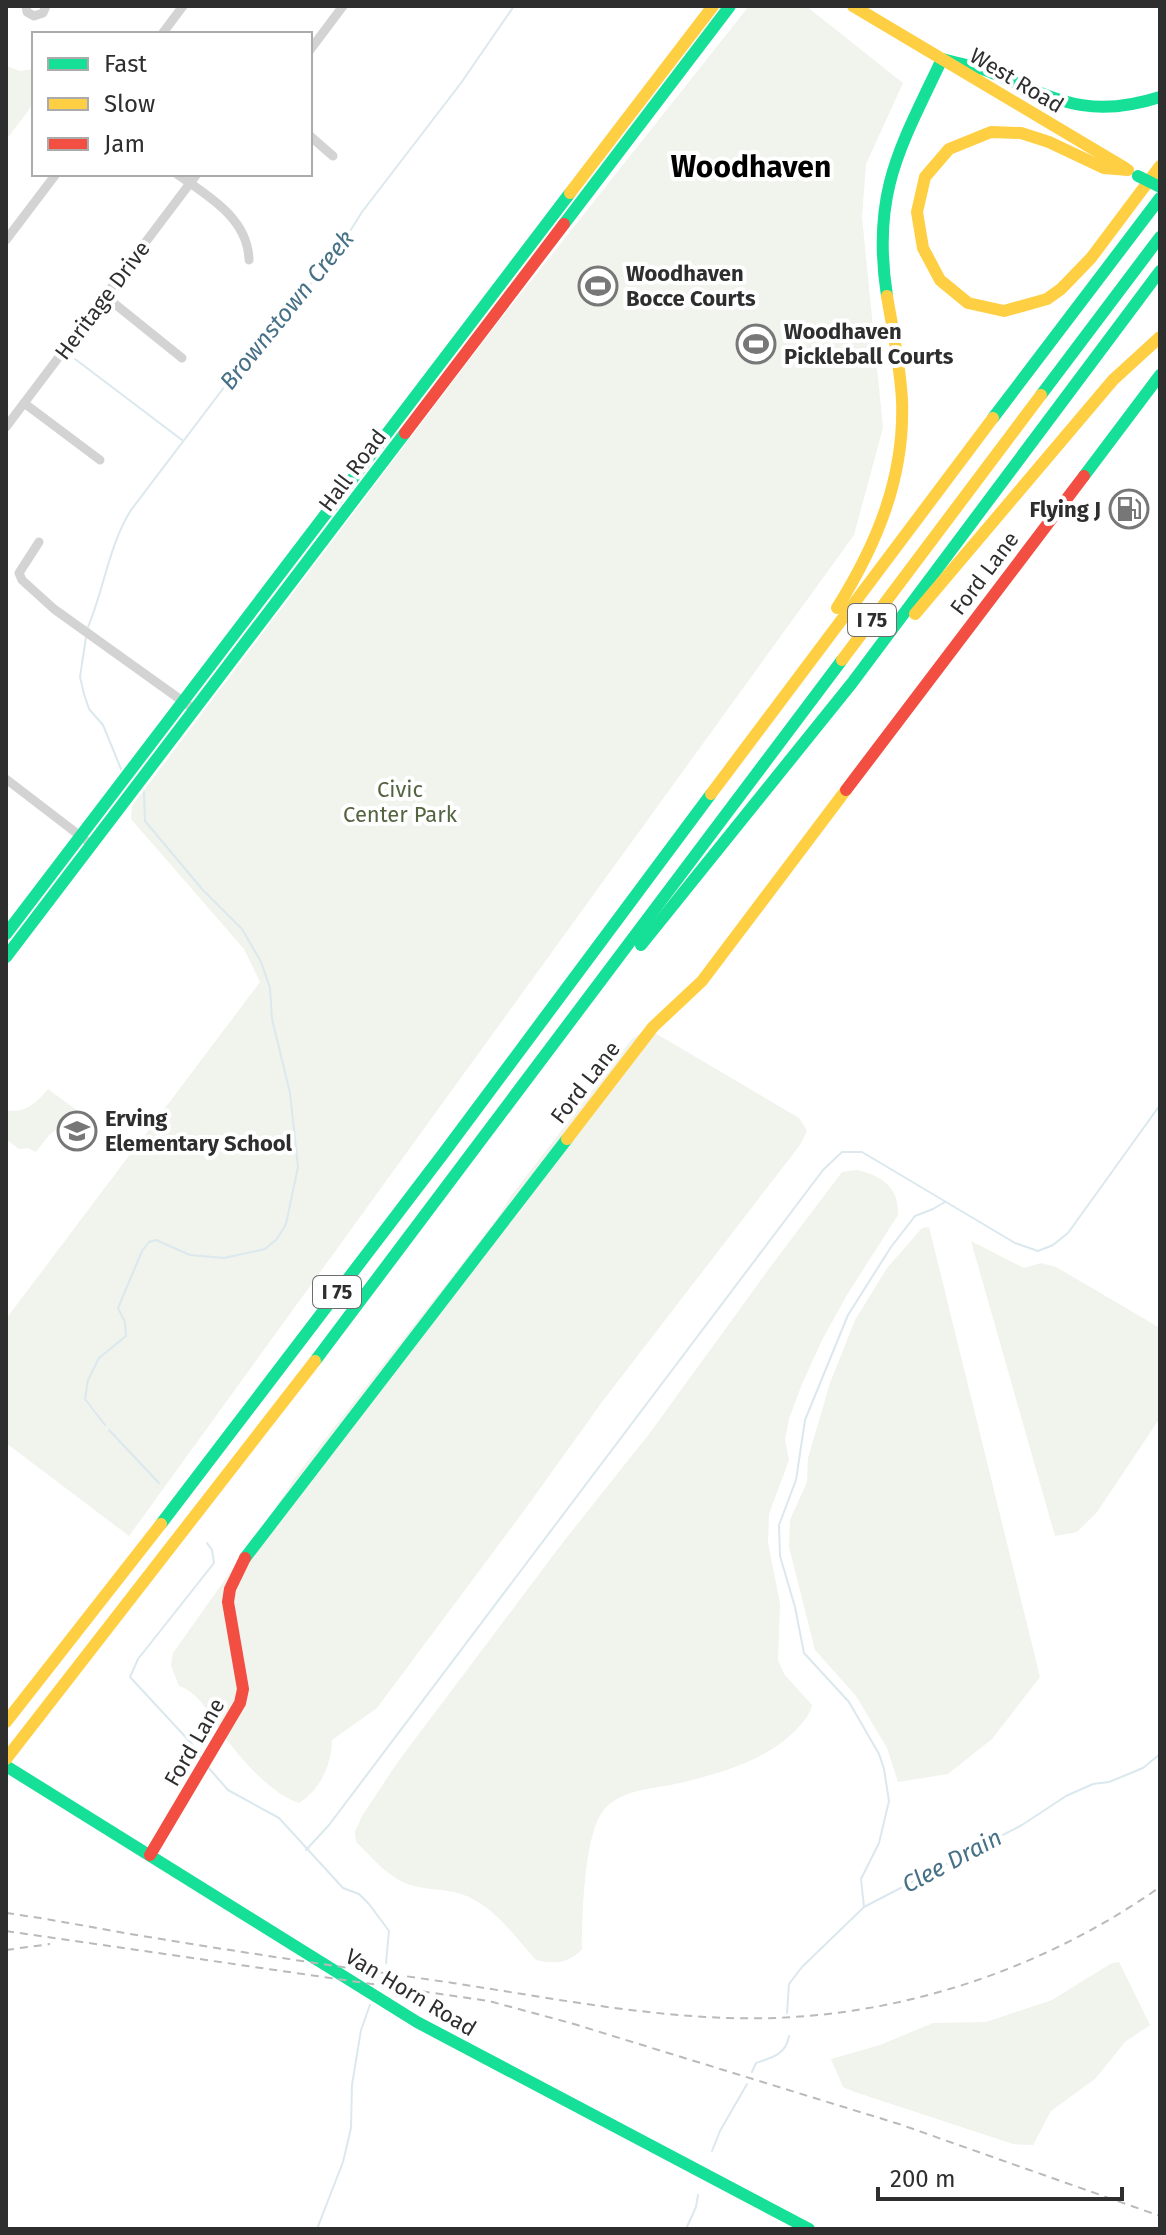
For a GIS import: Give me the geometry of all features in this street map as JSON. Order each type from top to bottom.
[{"type":"main road","name":"Hall Road","points":[[6,957],[639,126],[706,27],[713,6]]},
{"type":"main road","name":"Hall Road","points":[[6,934],[628,117],[706,27],[730,6]]},
{"type":"main road","name":"West Road","points":[[853,6],[1160,187]]},
{"type":"main road","points":[[777,704],[787,679],[874,547],[895,483],[901,446],[902,403],[882,254],[883,210],[896,160],[942,59],[981,69],[1035,94],[1072,106],[1124,107],[1160,97]]},
{"type":"main road","points":[[628,117],[639,126]]},
{"type":"main road","points":[[1133,173],[1106,168],[1057,143],[1028,134],[1005,131],[979,135],[951,149],[934,166],[925,181],[916,215],[921,250],[941,282],[965,300],[996,309],[1025,307],[1046,299],[1073,278],[1160,166]]},
{"type":"main road","name":"I 75","points":[[6,1722],[217,1451],[1160,198]]},
{"type":"main road","name":"I 75","points":[[6,1759],[264,1428],[1160,237]]},
{"type":"main road","points":[[514,267],[525,276]]},
{"type":"main road","points":[[585,1003],[600,993],[619,972],[852,683],[1160,271]]},
{"type":"main road","points":[[852,683],[867,672],[1113,380],[1160,337]]},
{"type":"main road","name":"Ford Lane","points":[[150,1855],[240,1703],[243,1689],[228,1602],[233,1577],[239,1566],[653,1027],[702,981],[1160,375]]},
{"type":"main road","points":[[411,403],[422,411]]},
{"type":"main road","name":"Van Horn Road","points":[[6,1766],[456,2044],[809,2229]]},
{"type":"street","points":[[26,6],[27,12],[34,16],[43,13],[46,6]]},
{"type":"street","points":[[164,32],[183,6]]},
{"type":"street","points":[[312,47],[343,6]]},
{"type":"street","points":[[312,138],[333,156]]},
{"type":"street","points":[[6,240],[54,176]]},
{"type":"street","points":[[180,176],[234,219],[244,234],[249,260]]},
{"type":"street","name":"Heritage Drive","points":[[6,427],[195,176]]},
{"type":"street","points":[[105,296],[182,358]]},
{"type":"street","points":[[24,403],[100,460]]},
{"type":"street","points":[[39,542],[19,573],[22,580],[54,609],[195,710]]},
{"type":"street","points":[[6,779],[92,845]]},
{"type":"green space","name":"Civic Center Park","points":[[749,6],[806,6],[903,83],[866,164],[862,217],[883,428],[854,535],[129,1536],[6,1443],[6,1319],[260,982],[244,949],[131,819],[132,806],[492,330]]},
{"type":"green space","points":[[6,66],[20,71],[32,69],[32,106],[6,140]]},
{"type":"green space","points":[[642,1033],[655,1033],[799,1118],[807,1131],[800,1145],[602,1402],[377,1708],[332,1740],[327,1767],[319,1784],[299,1803],[267,1784],[224,1736],[199,1700],[179,1686],[171,1666],[173,1653],[293,1480],[496,1220],[511,1196],[632,1039]]},
{"type":"green space","points":[[48,1089],[79,1112],[49,1135],[36,1152],[28,1148],[19,1149],[6,1139],[6,1110],[25,1109]]},
{"type":"green space","points":[[857,1170],[875,1176],[888,1185],[896,1197],[898,1215],[847,1295],[802,1384],[785,1440],[789,1460],[769,1514],[768,1542],[780,1604],[778,1660],[784,1674],[812,1705],[811,1709],[784,1741],[755,1758],[707,1776],[636,1792],[610,1804],[597,1823],[588,1857],[582,1949],[561,1962],[536,1960],[506,1925],[469,1897],[421,1888],[390,1874],[356,1842],[355,1832],[397,1763],[564,1541],[649,1434],[842,1172]]},
{"type":"green space","points":[[929,1227],[1040,1677],[992,1739],[948,1774],[898,1782],[887,1748],[856,1696],[815,1650],[789,1547],[790,1520],[807,1482],[808,1458],[830,1383],[855,1320],[887,1268],[922,1228]]},
{"type":"green space","points":[[971,1241],[1024,1268],[1041,1263],[1056,1267],[1160,1328],[1160,1418],[1097,1512],[1077,1532],[1055,1536]]},
{"type":"green space","points":[[1119,1962],[1150,2025],[1125,2042],[1095,2079],[1051,2111],[1033,2145],[1013,2144],[843,2087],[831,2059],[880,2045],[933,2023],[986,2022],[1052,2000],[1112,1963]]},
{"type":"waterway","name":"Brownstown Creek","points":[[88,627],[117,538],[131,510],[275,320],[299,298],[335,255],[362,212],[461,83],[514,6]]},
{"type":"waterway","points":[[75,359],[182,440]]},
{"type":"waterway","name":"Brownstown Creek","points":[[86,637],[80,677],[84,694],[89,709],[103,725],[121,769]]},
{"type":"waterway","name":"Brownstown Creek","points":[[105,1425],[85,1399],[88,1380],[99,1358],[126,1336],[125,1322],[118,1308],[142,1251],[149,1242],[156,1240],[190,1255],[224,1258],[265,1249],[277,1239],[286,1224],[298,1167],[290,1093],[272,1019],[270,988],[261,962],[242,929],[202,889],[145,821],[144,792]]},
{"type":"waterway","points":[[306,1850],[329,1825],[823,1170],[842,1152],[862,1152],[1015,1243],[1038,1251],[1053,1245],[1068,1233],[1160,1105]]},
{"type":"waterway","points":[[864,1907],[861,1879],[879,1843],[889,1801],[884,1769],[879,1754],[849,1702],[804,1653],[780,1556],[779,1525],[796,1480],[805,1420],[848,1315],[891,1247],[915,1216],[945,1202]]},
{"type":"waterway","name":"Brownstown Creek","points":[[109,1430],[159,1483]]},
{"type":"waterway","name":"Brownstown Creek","points":[[201,1758],[192,1744],[130,1677],[138,1659],[214,1563],[212,1550],[207,1543]]},
{"type":"waterway","name":"Clee Drain","points":[[787,2013],[789,1984],[802,1967],[864,1907],[1022,1825],[1066,1796],[1143,1768],[1160,1754]]},
{"type":"waterway","name":"Brownstown Creek","points":[[207,1766],[228,1790],[279,1818],[343,1888],[359,1894],[369,1904],[389,1931],[386,1963]]},
{"type":"waterway","name":"Brownstown Creek","points":[[317,2229],[343,2162],[351,2128],[352,2085],[361,2030],[370,2005]]},
{"type":"waterway","name":"Clee Drain","points":[[752,2072],[756,2063],[781,2052],[789,2036]]},
{"type":"waterway","name":"Clee Drain","points":[[712,2151],[747,2084]]},
{"type":"waterway","name":"Clee Drain","points":[[686,2229],[698,2195]]},
{"type":"railway","points":[[6,1913],[234,1951],[625,2009],[729,2018],[786,2017],[843,2012],[900,2002],[955,1987],[1061,1945],[1112,1918],[1160,1887]]},
{"type":"railway","points":[[6,1931],[489,2001],[899,2124],[1160,2216]]},
{"type":"railway","points":[[6,1950],[50,1944]]},
{"type":"traffic: fast","points":[[564,224],[730,6]]},
{"type":"traffic: fast","points":[[887,296],[883,260],[886,199],[902,146],[942,59],[985,70],[1070,103],[1111,107],[1160,97]]},
{"type":"traffic: fast","points":[[1138,176],[1160,187]]},
{"type":"traffic: fast","points":[[6,934],[570,193]]},
{"type":"traffic: fast","points":[[993,418],[1160,198]]},
{"type":"traffic: fast","points":[[1041,395],[1160,237]]},
{"type":"traffic: fast","points":[[641,945],[852,683],[1160,271]]},
{"type":"traffic: fast","points":[[1084,476],[1160,375]]},
{"type":"traffic: fast","points":[[6,957],[405,433]]},
{"type":"traffic: fast","points":[[315,1361],[842,660]]},
{"type":"traffic: fast","points":[[161,1524],[443,1154],[711,794]]},
{"type":"traffic: fast","points":[[245,1558],[567,1139]]},
{"type":"traffic: fast","points":[[6,1766],[417,2022],[809,2229]]},
{"type":"traffic: slow","points":[[570,193],[713,6]]},
{"type":"traffic: slow","points":[[853,6],[1125,168]]},
{"type":"traffic: slow","points":[[1128,170],[1104,168],[1049,142],[1021,133],[991,132],[949,149],[925,177],[917,212],[923,248],[940,280],[968,303],[1004,311],[1047,299],[1091,258],[1160,166]]},
{"type":"traffic: slow","points":[[837,608],[876,534],[886,509],[899,456],[902,400],[887,296]]},
{"type":"traffic: slow","points":[[915,614],[1113,380],[1160,337]]},
{"type":"traffic: slow","points":[[842,660],[1041,395]]},
{"type":"traffic: slow","points":[[711,794],[993,418]]},
{"type":"traffic: slow","points":[[567,1139],[653,1027],[702,981],[846,790]]},
{"type":"traffic: slow","points":[[6,1759],[315,1361]]},
{"type":"traffic: slow","points":[[6,1722],[161,1524]]},
{"type":"traffic: jam","points":[[405,433],[564,224]]},
{"type":"traffic: jam","points":[[846,790],[1084,476]]},
{"type":"traffic: jam","points":[[150,1855],[240,1703],[243,1689],[228,1602],[230,1589],[245,1558]]},
{"type":"place","name":"Woodhaven Bocce Courts","points":[[598,286]]},
{"type":"place","name":"Woodhaven Pickleball Courts","points":[[756,344]]},
{"type":"place","name":"Flying J","points":[[1129,509]]},
{"type":"place","name":"Erving Elementary School","points":[[77,1131]]},
{"type":"district","name":"Woodhaven","points":[[751,167]]}]
